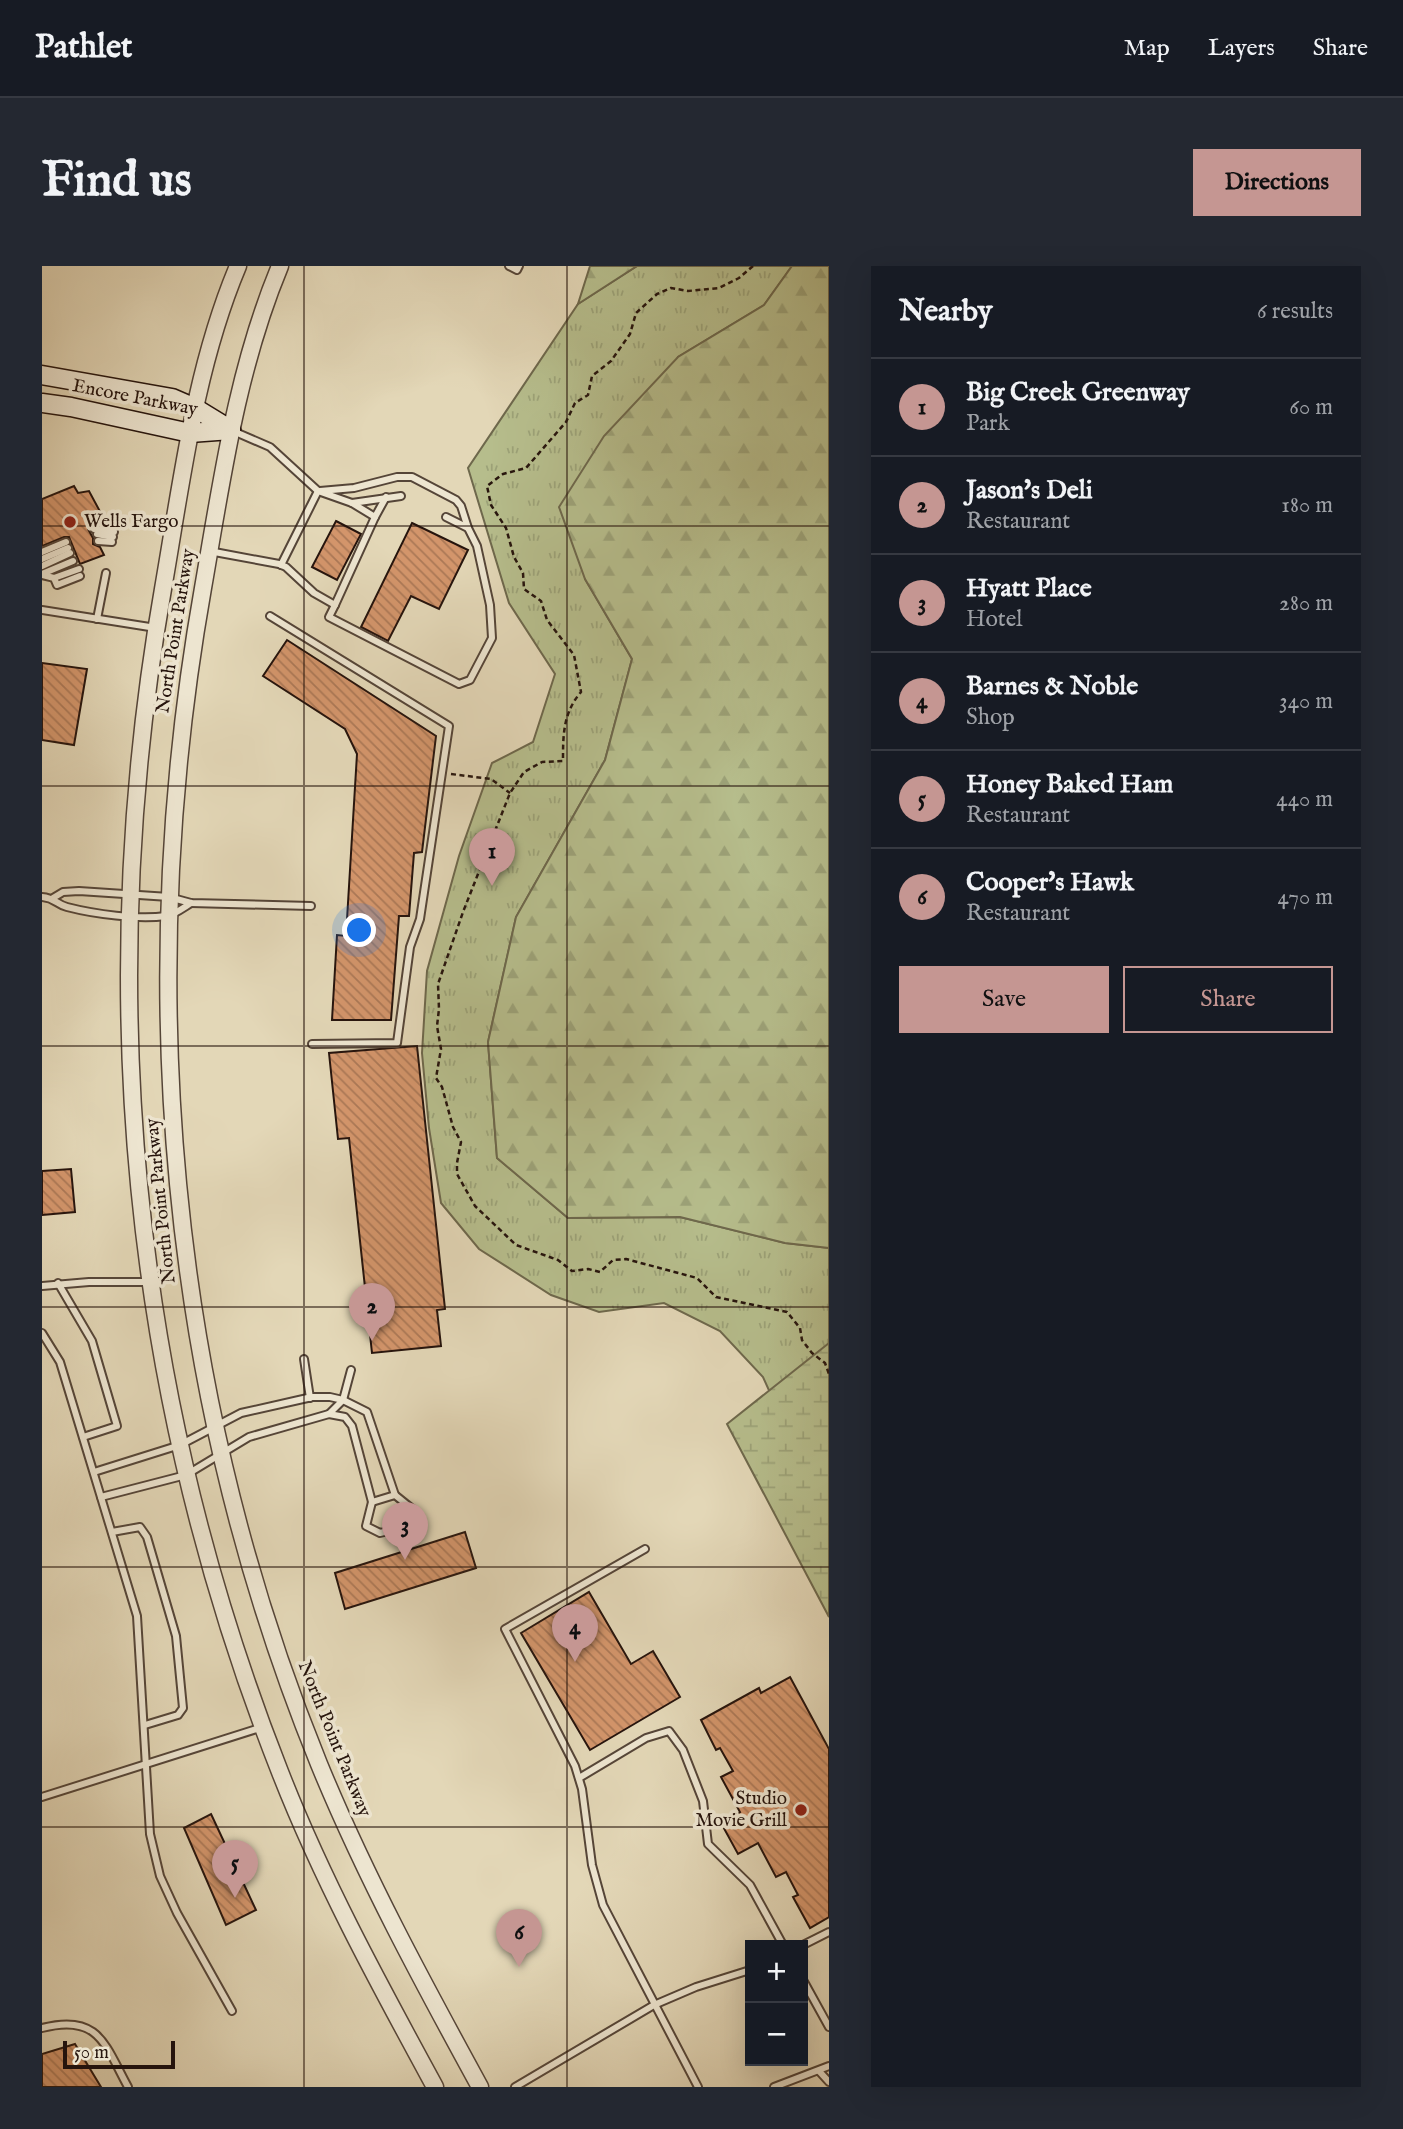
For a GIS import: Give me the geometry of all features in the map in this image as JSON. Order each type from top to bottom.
[{"type":"main road","name":"Encore Parkway","points":[[42,376],[172,398],[195,408],[231,430]]},
{"type":"main road","name":"Encore Parkway","points":[[42,403],[190,433],[231,430]]},
{"type":"street","name":"North Point Parkway","points":[[238,266],[215,331],[195,408],[156,628],[140,739],[127,971],[135,1153],[150,1282],[180,1445],[227,1623],[263,1727],[305,1831],[348,1926],[435,2087]]},
{"type":"street","name":"North Point Parkway","points":[[280,266],[253,342],[231,430],[195,634],[180,743],[168,916],[169,1045],[174,1150],[189,1276],[216,1426],[264,1611],[318,1762],[384,1909],[480,2087]]},
{"type":"lane","points":[[509,266],[517,270],[519,266]]},
{"type":"lane","points":[[231,430],[270,447],[318,491],[352,503],[375,517]]},
{"type":"lane","points":[[318,491],[354,488],[397,477],[412,477],[456,499],[477,546],[490,605],[492,638],[470,680],[460,684],[329,617],[386,497]]},
{"type":"lane","points":[[281,565],[318,491]]},
{"type":"lane","points":[[352,503],[401,496]]},
{"type":"lane","points":[[446,517],[468,528]]},
{"type":"lane","points":[[106,530],[113,537],[96,535],[106,530]]},
{"type":"lane","points":[[42,552],[68,548]]},
{"type":"lane","points":[[42,559],[68,548]]},
{"type":"lane","points":[[42,566],[68,548]]},
{"type":"lane","points":[[209,551],[281,565],[314,593],[335,605]]},
{"type":"lane","points":[[42,574],[73,561]]},
{"type":"lane","points":[[97,619],[104,570]]},
{"type":"lane","points":[[42,574],[55,581],[79,572]]},
{"type":"lane","points":[[42,610],[156,628]]},
{"type":"lane","points":[[270,616],[449,726],[420,919],[410,947],[397,1043],[312,1044]]},
{"type":"lane","points":[[53,898],[63,891],[130,893],[169,897],[191,903],[311,906]]},
{"type":"lane","points":[[42,897],[53,898],[62,905],[78,909],[129,916],[168,916],[191,903]]},
{"type":"lane","points":[[42,1286],[58,1283],[150,1282]]},
{"type":"lane","points":[[58,1283],[92,1342],[117,1426],[83,1437]]},
{"type":"lane","points":[[42,1333],[60,1362],[137,1616],[148,1764],[150,1834],[160,1876],[177,1913],[232,2011]]},
{"type":"lane","points":[[304,1359],[310,1398]]},
{"type":"lane","points":[[330,1414],[343,1400],[351,1370]]},
{"type":"lane","points":[[94,1472],[180,1445],[241,1413],[330,1396],[368,1412],[395,1495],[416,1512],[405,1527],[380,1533],[366,1526],[372,1502],[352,1426],[345,1417],[330,1414],[249,1437],[186,1475],[101,1497]]},
{"type":"lane","points":[[372,1502],[395,1495]]},
{"type":"lane","points":[[111,1532],[140,1527],[147,1537],[176,1636],[183,1708],[178,1715],[145,1725]]},
{"type":"lane","points":[[645,1549],[505,1629],[575,1766],[596,1885],[603,1905],[698,2087]]},
{"type":"lane","points":[[42,1797],[263,1727]]},
{"type":"lane","points":[[579,1778],[646,1738],[669,1731],[683,1750],[702,1801],[708,1844],[750,1885],[780,1940]]},
{"type":"lane","points":[[808,1942],[829,1932]]},
{"type":"lane","points":[[514,2087],[654,2005],[696,1987],[745,1972]]},
{"type":"lane","points":[[808,1989],[829,2027]]},
{"type":"lane","points":[[42,2028],[70,2023],[92,2029],[106,2045],[128,2087]]},
{"type":"lane","points":[[778,2086],[829,2066]]},
{"type":"lane","points":[[819,2071],[829,2082]]},
{"type":"path","points":[[753,266],[739,278],[719,288],[688,291],[671,288],[657,294],[636,313],[630,334],[611,361],[592,376],[587,395],[575,402],[566,422],[547,445],[526,468],[503,474],[487,486],[491,505],[506,528],[514,557],[523,573],[524,589],[541,601],[547,620],[574,654],[581,692],[573,701],[563,728],[563,761],[542,762],[524,772],[510,793],[463,912],[438,984],[437,1026],[441,1049],[436,1078],[442,1087],[453,1127],[461,1142],[457,1174],[475,1206],[516,1245],[558,1260],[572,1271],[588,1269],[600,1272],[613,1260],[626,1259],[697,1278],[716,1297],[787,1312],[800,1328],[802,1340],[812,1353],[825,1363],[829,1374]]},
{"type":"path","points":[[442,773],[491,779],[510,793]]},
{"type":"green space","points":[[590,266],[637,266],[578,304]]},
{"type":"green space","points":[[637,266],[792,266],[764,305],[678,357],[585,579],[632,659],[605,760],[516,917],[488,1042],[497,1158],[568,1218],[680,1217],[785,1243],[829,1248],[829,1450],[800,1459],[763,1377],[720,1331],[664,1303],[599,1312],[551,1295],[479,1249],[441,1203],[429,1128],[422,1053],[427,971],[459,856],[492,763],[533,742],[555,674],[509,603],[468,468],[578,304]]},
{"type":"green space","points":[[792,266],[829,266],[829,1248],[785,1243],[680,1217],[568,1218],[497,1158],[488,1042],[516,917],[605,760],[632,659],[585,579],[559,507],[604,436],[678,357],[764,305]]},
{"type":"green space","points":[[829,1343],[829,1617],[727,1424]]},
{"type":"building","name":"Wells Fargo","points":[[74,486],[78,493],[89,491],[104,519],[91,524],[88,529],[93,544],[100,547],[104,555],[80,564],[69,537],[42,546],[42,499]]},
{"type":"building","points":[[336,521],[361,534],[337,580],[312,567]]},
{"type":"building","points":[[412,523],[468,550],[439,609],[411,596],[388,641],[361,627]]},
{"type":"building","points":[[287,640],[436,736],[422,852],[414,853],[409,916],[399,916],[391,1020],[332,1020],[337,935],[346,936],[357,754],[345,729],[263,676]]},
{"type":"building","points":[[42,663],[87,669],[74,745],[42,740]]},
{"type":"building","points":[[417,1046],[445,1309],[437,1310],[441,1346],[372,1353],[349,1138],[338,1139],[329,1053]]},
{"type":"building","points":[[71,1169],[75,1212],[42,1215],[42,1171]]},
{"type":"building","points":[[465,1532],[476,1568],[345,1609],[335,1573]]},
{"type":"building","points":[[589,1592],[631,1664],[653,1651],[680,1697],[590,1750],[521,1633]]},
{"type":"building","points":[[790,1677],[829,1749],[829,1917],[810,1928],[793,1897],[798,1895],[786,1872],[776,1877],[758,1843],[738,1854],[721,1823],[740,1812],[721,1777],[733,1771],[720,1748],[716,1750],[701,1720],[759,1688],[761,1693]]},
{"type":"building","points":[[211,1814],[256,1910],[226,1925],[184,1828]]},
{"type":"building","points":[[75,2044],[101,2087],[42,2087],[42,2054]]},
{"type":"place","name":"Wells Fargo","points":[[70,522]]},
{"type":"place","name":"Big Creek Greenway","points":[[492,886]]},
{"type":"place","name":"Jason's Deli","points":[[372,1341]]},
{"type":"place","name":"Hyatt Place","points":[[405,1560]]},
{"type":"place","name":"Barnes & Noble","points":[[575,1662]]},
{"type":"place","name":"Studio Movie Grill","points":[[801,1810]]},
{"type":"place","name":"Honey Baked Ham","points":[[235,1898]]},
{"type":"place","name":"Cooper's Hawk","points":[[519,1967]]}]
